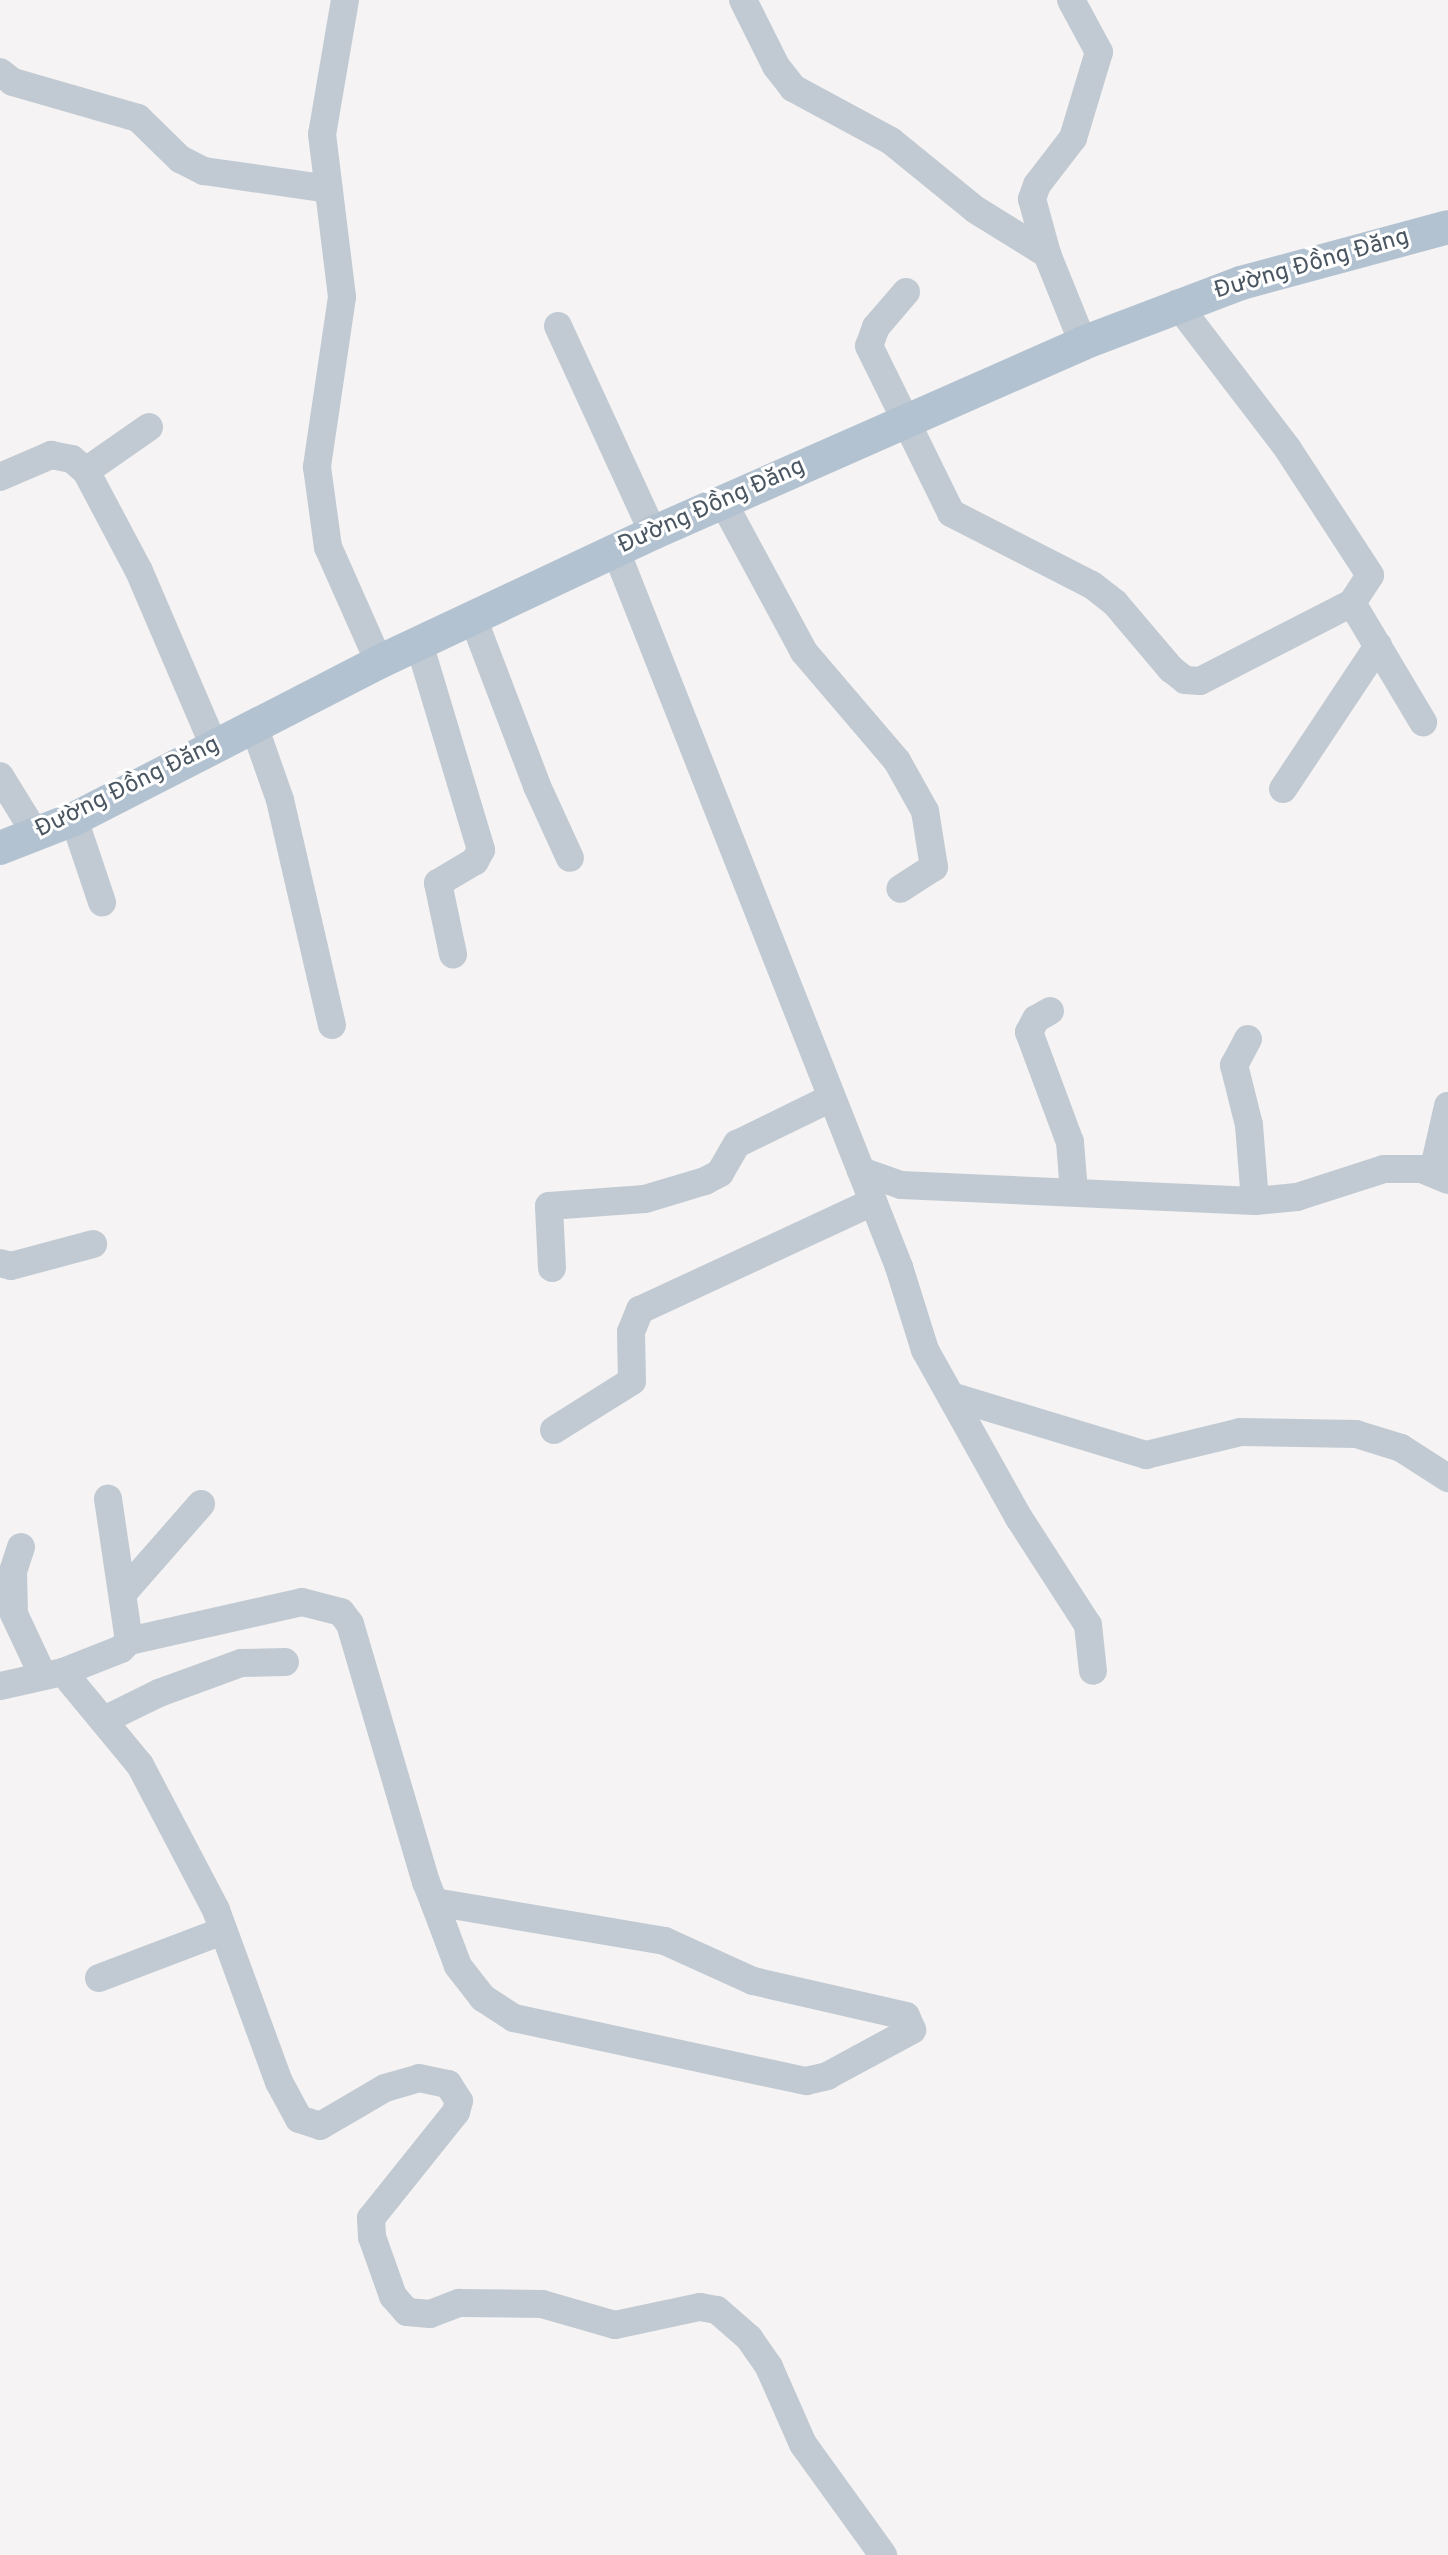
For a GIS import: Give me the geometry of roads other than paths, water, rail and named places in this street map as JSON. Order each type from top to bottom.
[{"type":"main road","name":"Đường Đồng Đăng","points":[[0,848],[74,819],[379,662],[653,533],[1083,343],[1177,304],[1448,227]]},
{"type":"street","points":[[345,0],[324,107],[329,189],[342,297],[317,467],[328,547],[379,662]]},
{"type":"street","points":[[743,0],[776,66],[793,88],[891,141],[976,210],[1047,254]]},
{"type":"street","points":[[1071,0],[1099,52],[1073,138],[1033,194],[1047,254],[1083,343]]},
{"type":"street","points":[[0,72],[13,82],[138,118],[180,159],[204,171],[329,189]]},
{"type":"street","points":[[906,292],[869,338],[904,421],[951,513],[1092,585],[1185,680],[1200,681],[1217,675],[1352,603],[1367,586],[1366,564],[1288,449],[1177,304]]},
{"type":"street","points":[[558,326],[653,533]]},
{"type":"street","points":[[86,471],[149,427]]},
{"type":"street","points":[[0,477],[51,455],[72,459],[86,471],[139,571],[214,746]]},
{"type":"street","points":[[723,502],[804,652],[897,761],[925,811],[934,867],[900,889]]},
{"type":"street","points":[[616,551],[873,1202],[925,1350],[1019,1518],[1088,1625],[1095,1649],[1093,1671]]},
{"type":"street","points":[[1352,603],[1423,722]]},
{"type":"street","points":[[473,618],[537,786],[570,858]]},
{"type":"street","points":[[419,643],[481,850],[475,861],[438,883],[453,954]]},
{"type":"street","points":[[1283,789],[1378,646]]},
{"type":"street","points":[[254,726],[280,800],[332,1025]]},
{"type":"street","points":[[0,776],[35,833]]},
{"type":"street","points":[[74,819],[102,902]]},
{"type":"street","points":[[1050,1011],[1036,1019],[1029,1032],[1070,1142],[1074,1192]]},
{"type":"street","points":[[1248,1039],[1234,1065],[1249,1125],[1255,1201]]},
{"type":"street","points":[[552,1268],[549,1206],[645,1199],[705,1181],[720,1173],[737,1144],[831,1098]]},
{"type":"street","points":[[861,1171],[901,1185],[1255,1201],[1297,1197],[1384,1169],[1440,1176],[1448,1106]]},
{"type":"street","points":[[554,1430],[632,1381],[631,1332],[640,1310],[873,1202]]},
{"type":"street","points":[[0,1263],[11,1266],[93,1244]]},
{"type":"street","points":[[954,1397],[1146,1455],[1240,1432],[1356,1434],[1401,1448],[1448,1478]]},
{"type":"street","points":[[108,1499],[129,1641]]},
{"type":"street","points":[[124,1592],[201,1504]]},
{"type":"street","points":[[21,1547],[13,1572],[14,1614],[53,1674],[104,1720],[140,1765],[223,1931],[279,2082],[299,2119],[320,2126],[385,2088],[419,2078],[448,2084],[459,2101],[456,2112],[379,2201],[371,2218],[372,2237],[393,2296],[407,2312],[430,2314],[459,2303],[542,2304],[615,2325],[700,2307],[717,2310],[749,2338],[769,2367],[803,2444],[883,2555]]},
{"type":"street","points":[[0,1686],[53,1674],[121,1649],[129,1641],[302,1602],[341,1612],[350,1624],[434,1902],[467,1982],[514,2018],[806,2081],[827,2076],[912,2030],[906,2016],[753,1981],[665,1941],[434,1902]]},
{"type":"street","points":[[104,1720],[159,1693],[241,1663],[285,1662]]},
{"type":"street","points":[[99,1978],[223,1931]]}]
